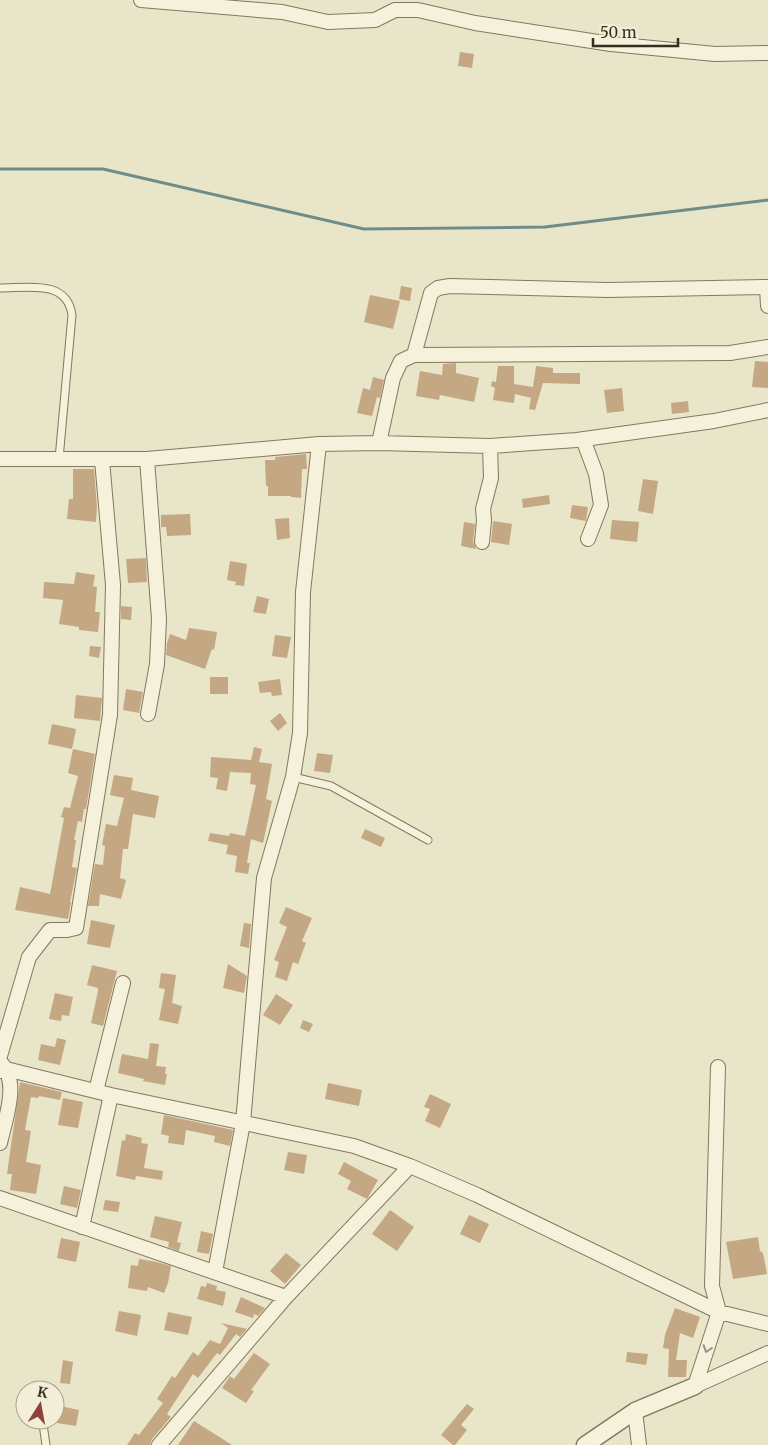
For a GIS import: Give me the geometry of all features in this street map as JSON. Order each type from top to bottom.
[{"type":"street","points":[[141,0],[282,12],[328,22],[375,20],[395,10],[418,10],[475,23],[611,44],[715,54],[768,53]]},
{"type":"street","points":[[414,355],[432,293],[438,288],[450,286],[607,290],[752,286],[767,287],[768,306]]},
{"type":"street","points":[[379,443],[393,378],[401,360],[414,355],[730,353],[768,347]]},
{"type":"street","points":[[0,458],[147,459],[319,444],[379,443],[490,446],[583,439],[714,421],[768,410]]},
{"type":"street","points":[[583,439],[596,474],[601,505],[588,539]]},
{"type":"street","points":[[215,1272],[243,1123],[264,878],[293,777],[300,733],[303,592],[319,444]]},
{"type":"street","points":[[482,542],[483,509],[491,478],[490,446]]},
{"type":"street","points":[[147,459],[159,619],[157,664],[148,714]]},
{"type":"street","points":[[0,1143],[12,1086],[2,1064],[29,957],[50,930],[76,928],[110,715],[113,585],[102,460]]},
{"type":"street","points":[[96,1091],[123,983]]},
{"type":"street","points":[[2,1064],[111,1095],[354,1146],[410,1166],[476,1195],[720,1312],[768,1324]]},
{"type":"street","points":[[695,1386],[720,1312],[712,1286],[718,1067]]},
{"type":"street","points":[[82,1227],[111,1095]]},
{"type":"street","points":[[159,1445],[286,1297],[410,1166]]},
{"type":"street","points":[[0,1198],[286,1297]]},
{"type":"street","points":[[585,1445],[635,1411],[768,1354]]},
{"type":"street","points":[[635,1411],[639,1445]]},
{"type":"lane","points":[[0,288],[51,289],[65,297],[71,309],[59,459]]},
{"type":"lane","points":[[293,777],[331,786],[428,840]]},
{"type":"lane","points":[[44,1430],[46,1445]]},
{"type":"building","points":[[460,52],[474,54],[472,68],[458,66]]},
{"type":"building","points":[[401,286],[412,288],[410,301],[399,299]]},
{"type":"building","points":[[370,295],[400,301],[393,329],[364,322]]},
{"type":"building","points":[[755,361],[768,362],[768,388],[752,387]]},
{"type":"building","points":[[456,363],[456,373],[479,378],[474,402],[440,395],[439,400],[416,396],[420,371],[442,375],[443,364]]},
{"type":"building","points":[[498,366],[514,366],[514,384],[533,387],[536,366],[553,368],[553,373],[580,373],[580,384],[543,383],[535,410],[529,409],[531,398],[515,394],[514,403],[493,400],[495,388],[491,386],[492,381],[496,382]]},
{"type":"building","points":[[373,377],[384,380],[380,398],[377,397],[372,416],[357,413],[363,388],[370,390]]},
{"type":"building","points":[[622,388],[624,411],[607,413],[604,390]]},
{"type":"building","points":[[688,401],[689,412],[672,414],[671,403]]},
{"type":"building","points":[[306,454],[307,469],[302,469],[301,498],[268,496],[265,460],[275,460],[275,457]]},
{"type":"building","points":[[73,469],[94,469],[97,507],[96,522],[67,519],[69,499],[73,499]]},
{"type":"building","points":[[643,479],[658,481],[653,514],[638,511]]},
{"type":"building","points":[[549,495],[550,504],[523,508],[522,499]]},
{"type":"building","points":[[572,505],[588,507],[586,521],[570,518]]},
{"type":"building","points":[[190,514],[191,535],[167,536],[166,527],[161,527],[161,515]]},
{"type":"building","points":[[289,518],[290,538],[277,540],[275,519]]},
{"type":"building","points":[[612,520],[639,522],[637,542],[610,539]]},
{"type":"building","points":[[493,521],[512,524],[509,545],[491,542]]},
{"type":"building","points":[[464,522],[475,524],[473,542],[476,549],[461,546]]},
{"type":"building","points":[[146,558],[147,582],[128,583],[126,559]]},
{"type":"building","points":[[230,561],[247,564],[244,586],[235,585],[236,582],[227,580]]},
{"type":"building","points":[[76,572],[95,575],[93,586],[97,587],[95,612],[100,612],[98,632],[79,630],[79,627],[59,624],[63,600],[43,598],[44,582],[74,584]]},
{"type":"building","points":[[257,596],[269,599],[266,614],[253,612]]},
{"type":"building","points":[[121,606],[132,607],[131,620],[121,619]]},
{"type":"building","points":[[189,628],[217,632],[214,650],[212,649],[205,669],[166,655],[170,634],[186,640]]},
{"type":"building","points":[[275,635],[291,637],[287,658],[272,656]]},
{"type":"building","points":[[90,646],[101,647],[99,658],[89,656]]},
{"type":"building","points":[[210,677],[228,677],[228,694],[210,694]]},
{"type":"building","points":[[280,679],[282,695],[272,696],[271,692],[260,693],[258,682]]},
{"type":"building","points":[[126,689],[143,692],[139,713],[123,710]]},
{"type":"building","points":[[76,695],[102,698],[100,721],[74,718]]},
{"type":"building","points":[[280,713],[287,723],[278,731],[270,721]]},
{"type":"building","points":[[52,724],[76,729],[72,749],[48,744]]},
{"type":"building","points":[[254,747],[262,749],[259,762],[272,764],[266,799],[272,801],[263,843],[251,839],[247,863],[250,863],[248,874],[235,872],[237,856],[226,854],[228,845],[208,841],[210,833],[229,836],[230,833],[245,836],[256,785],[250,784],[251,773],[230,772],[227,791],[216,789],[218,778],[210,777],[211,757],[251,760]]},
{"type":"building","points":[[73,749],[95,754],[86,809],[84,809],[82,822],[78,821],[74,840],[76,840],[72,867],[77,868],[68,919],[15,910],[20,887],[50,894],[64,818],[61,817],[64,807],[70,808],[78,776],[68,773]]},
{"type":"building","points":[[317,753],[333,755],[330,773],[314,771]]},
{"type":"building","points":[[114,775],[133,778],[131,790],[159,796],[155,818],[133,814],[128,849],[123,849],[120,878],[126,880],[121,899],[100,894],[99,906],[88,906],[95,864],[103,865],[105,846],[102,845],[106,824],[117,826],[124,798],[110,795]]},
{"type":"building","points":[[365,829],[385,838],[381,847],[361,838]]},
{"type":"building","points":[[286,907],[312,918],[302,941],[306,943],[298,964],[293,962],[287,981],[275,977],[279,962],[274,960],[287,927],[279,923]]},
{"type":"building","points":[[91,920],[115,925],[110,948],[87,944]]},
{"type":"building","points":[[244,923],[251,924],[249,948],[240,946]]},
{"type":"building","points":[[228,964],[247,976],[244,993],[223,988]]},
{"type":"building","points":[[92,965],[117,971],[103,1026],[91,1023],[98,991],[98,988],[87,985]]},
{"type":"building","points":[[161,973],[176,975],[172,1003],[182,1006],[178,1024],[159,1020],[165,989],[159,988]]},
{"type":"building","points":[[55,993],[73,997],[69,1016],[62,1015],[61,1021],[49,1019]]},
{"type":"building","points":[[276,994],[293,1005],[280,1025],[263,1015]]},
{"type":"building","points":[[303,1020],[313,1024],[309,1032],[300,1028]]},
{"type":"building","points":[[57,1038],[66,1040],[60,1065],[38,1060],[41,1044],[55,1047]]},
{"type":"building","points":[[150,1043],[159,1044],[156,1066],[166,1067],[165,1085],[143,1081],[144,1079],[118,1073],[122,1054],[148,1059]]},
{"type":"building","points":[[20,1082],[62,1092],[60,1100],[39,1096],[38,1098],[31,1097],[25,1130],[31,1131],[26,1162],[41,1165],[36,1194],[10,1190],[12,1174],[7,1174]]},
{"type":"building","points":[[328,1083],[362,1090],[359,1106],[325,1099]]},
{"type":"building","points":[[430,1094],[451,1104],[440,1128],[425,1121],[430,1109],[424,1107]]},
{"type":"building","points":[[63,1098],[83,1102],[78,1128],[58,1125]]},
{"type":"building","points":[[164,1115],[233,1130],[230,1146],[214,1142],[215,1136],[186,1130],[184,1145],[168,1143],[169,1136],[161,1134]]},
{"type":"building","points":[[126,1134],[142,1138],[141,1143],[148,1144],[144,1168],[163,1171],[162,1180],[136,1176],[135,1180],[116,1176],[122,1140],[125,1141]]},
{"type":"building","points":[[288,1152],[307,1155],[304,1174],[284,1170]]},
{"type":"building","points":[[344,1162],[378,1180],[367,1199],[347,1189],[351,1181],[338,1174]]},
{"type":"building","points":[[64,1186],[81,1190],[77,1208],[60,1204]]},
{"type":"building","points":[[105,1200],[120,1202],[118,1212],[103,1210]]},
{"type":"building","points":[[390,1210],[414,1227],[397,1251],[372,1234]]},
{"type":"building","points":[[469,1215],[489,1224],[480,1243],[460,1234]]},
{"type":"building","points":[[155,1216],[182,1222],[177,1242],[181,1243],[179,1251],[168,1247],[169,1242],[150,1237]]},
{"type":"building","points":[[201,1231],[213,1234],[209,1254],[197,1252]]},
{"type":"building","points":[[758,1237],[767,1274],[733,1279],[726,1242]]},
{"type":"building","points":[[61,1238],[80,1242],[76,1262],[57,1258]]},
{"type":"building","points":[[286,1253],[301,1265],[285,1284],[270,1271]]},
{"type":"building","points":[[139,1259],[171,1266],[164,1293],[148,1287],[147,1291],[128,1288],[131,1265],[138,1266]]},
{"type":"building","points":[[207,1283],[217,1286],[216,1290],[226,1292],[223,1306],[197,1299],[201,1286],[206,1287]]},
{"type":"building","points":[[241,1297],[265,1308],[258,1316],[254,1314],[253,1318],[235,1312]]},
{"type":"building","points":[[675,1308],[700,1317],[693,1338],[680,1333],[676,1360],[687,1360],[686,1377],[668,1377],[669,1349],[663,1348],[665,1335]]},
{"type":"building","points":[[119,1311],[141,1315],[137,1336],[115,1331]]},
{"type":"building","points":[[168,1312],[192,1317],[188,1335],[164,1330]]},
{"type":"building","points":[[221,1323],[247,1329],[240,1337],[236,1334],[220,1355],[217,1353],[198,1378],[193,1374],[167,1414],[171,1417],[152,1439],[150,1445],[127,1445],[135,1433],[139,1435],[163,1403],[157,1399],[172,1376],[175,1378],[193,1352],[198,1356],[210,1340],[220,1344],[228,1328]]},
{"type":"building","points":[[627,1352],[648,1354],[646,1365],[626,1362]]},
{"type":"building","points":[[254,1353],[270,1364],[251,1390],[254,1391],[246,1403],[222,1388],[230,1376],[234,1379]]},
{"type":"building","points":[[63,1360],[73,1362],[70,1384],[65,1384],[65,1380],[60,1380]]},
{"type":"building","points":[[467,1404],[474,1409],[461,1425],[467,1430],[453,1445],[441,1435]]},
{"type":"building","points":[[65,1407],[79,1410],[76,1426],[65,1424]]},
{"type":"building","points":[[194,1421],[232,1445],[178,1445]]},
{"type":"waterway","points":[[0,169],[103,169],[364,229],[545,227],[768,200]]}]
